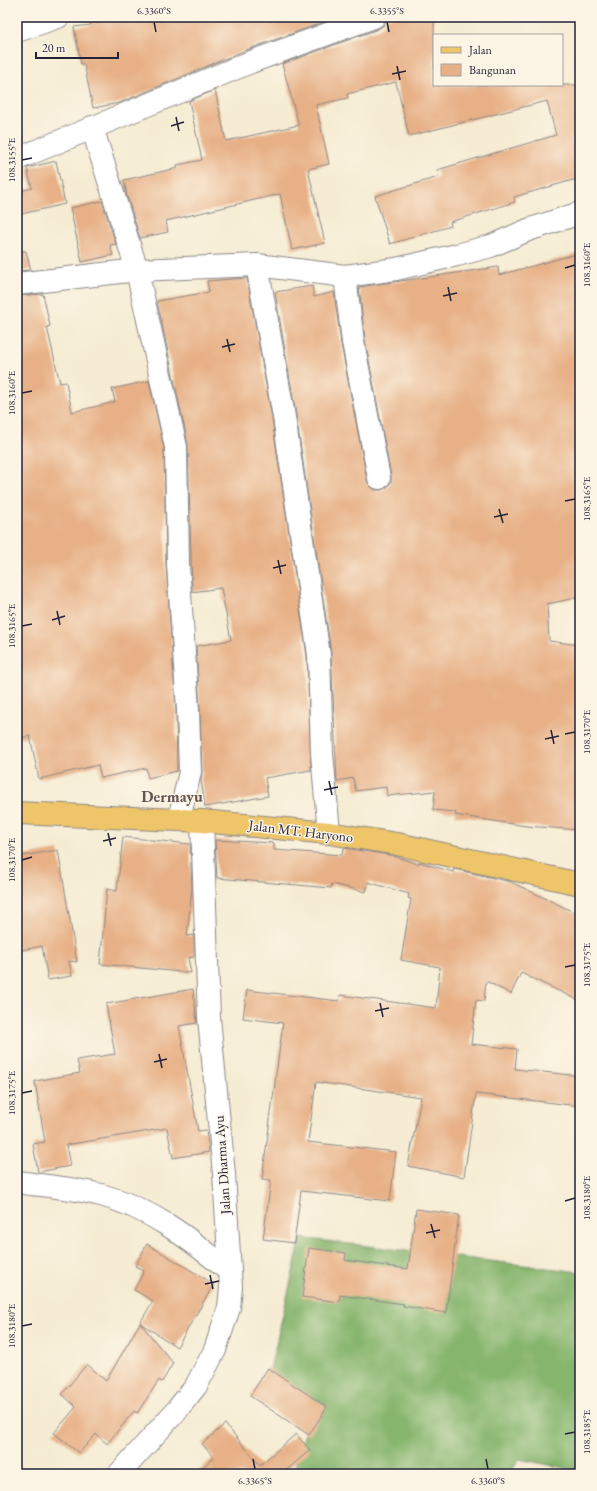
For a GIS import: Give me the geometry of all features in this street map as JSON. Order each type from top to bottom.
[{"type":"main road","name":"Jalan MT. Haryono","points":[[17,813],[202,821],[329,833],[397,844],[580,884]]},
{"type":"street","points":[[17,32],[58,17]]},
{"type":"street","points":[[17,159],[251,62],[374,17]]},
{"type":"street","points":[[92,127],[137,270],[176,446],[178,565],[188,710],[190,772],[179,820]]},
{"type":"street","points":[[17,284],[137,270],[257,265],[345,276],[396,269],[491,246],[528,230],[580,213]]},
{"type":"street","points":[[257,265],[284,417],[319,655],[322,754],[329,833]]},
{"type":"street","points":[[345,276],[353,342],[379,478]]},
{"type":"street","name":"Jalan Dharma Ayu","points":[[119,1474],[176,1411],[196,1386],[215,1350],[229,1308],[231,1287],[228,1270],[224,1174],[209,1018],[202,821]]},
{"type":"street","points":[[17,1182],[101,1195],[145,1211],[193,1241],[228,1270]]},
{"type":"green space","points":[[301,1238],[580,1272],[580,1471],[519,1459],[510,1474],[293,1474],[309,1419],[269,1374]]},
{"type":"building","points":[[89,17],[338,17],[246,50],[119,103],[93,108],[84,64],[81,64],[74,27],[91,25]]},
{"type":"building","points":[[386,17],[434,17],[433,86],[580,85],[580,178],[514,197],[515,202],[450,222],[451,226],[390,244],[375,196],[438,177],[437,170],[556,135],[547,101],[409,136],[396,82],[347,94],[348,98],[316,105],[329,164],[308,169],[325,243],[292,250],[280,194],[166,221],[168,232],[140,238],[127,196],[124,180],[178,168],[177,165],[202,160],[189,101],[215,90],[226,141],[299,125],[282,64],[378,29],[384,25]]},
{"type":"building","points":[[56,161],[65,204],[17,215],[17,192],[32,188],[27,168]]},
{"type":"building","points":[[102,201],[116,244],[110,245],[113,255],[82,262],[70,208]]},
{"type":"building","points":[[26,251],[31,270],[17,271],[17,252]]},
{"type":"building","points":[[580,253],[580,597],[547,604],[549,641],[580,645],[580,830],[526,826],[455,815],[456,812],[433,810],[435,791],[387,796],[386,787],[356,791],[353,778],[337,781],[331,653],[296,415],[275,292],[312,286],[314,297],[334,292],[341,344],[367,480],[370,486],[375,490],[381,490],[387,487],[391,482],[391,476],[365,340],[359,287],[498,267],[499,275]]},
{"type":"building","points":[[247,278],[272,419],[307,656],[311,770],[265,778],[268,796],[205,807],[201,780],[200,710],[196,646],[231,640],[221,588],[192,592],[188,444],[157,301],[209,292],[207,281]]},
{"type":"building","points":[[43,294],[50,326],[47,327],[60,383],[66,382],[72,412],[115,402],[112,389],[149,381],[164,448],[166,565],[176,711],[177,771],[148,778],[146,768],[101,778],[98,765],[39,779],[30,736],[17,739],[17,296]]},
{"type":"building","points":[[123,837],[190,844],[192,888],[187,936],[194,935],[194,957],[188,958],[191,973],[100,964],[107,889],[117,891]]},
{"type":"building","points":[[215,840],[274,843],[274,850],[342,855],[344,848],[390,855],[418,864],[419,862],[453,872],[454,869],[511,882],[580,915],[580,1001],[521,973],[511,994],[486,981],[484,1001],[476,1000],[471,1044],[517,1049],[515,1069],[580,1076],[580,1106],[476,1094],[464,1177],[408,1166],[421,1097],[316,1082],[308,1142],[396,1152],[390,1201],[301,1191],[294,1243],[263,1239],[271,1180],[262,1179],[283,1023],[243,1018],[247,990],[339,1001],[340,995],[436,1008],[440,967],[401,960],[411,899],[408,898],[409,894],[368,882],[366,892],[332,884],[331,888],[217,878]]},
{"type":"building","points":[[58,850],[77,962],[69,961],[72,976],[48,980],[42,946],[17,951],[17,857]]},
{"type":"building","points":[[193,989],[197,1023],[179,1026],[198,1131],[206,1130],[209,1152],[173,1158],[167,1128],[66,1145],[70,1166],[38,1172],[33,1144],[45,1142],[35,1081],[80,1073],[77,1060],[115,1054],[106,1004]]},
{"type":"building","points":[[416,1209],[459,1215],[446,1313],[403,1306],[404,1304],[340,1295],[339,1302],[302,1297],[309,1248],[346,1253],[345,1260],[408,1269]]},
{"type":"building","points":[[147,1244],[214,1284],[177,1347],[140,1323],[153,1301],[134,1290],[144,1271],[135,1266]]},
{"type":"building","points":[[140,1323],[173,1363],[162,1382],[159,1380],[137,1413],[134,1411],[107,1444],[96,1434],[79,1453],[54,1433],[76,1407],[62,1394],[87,1364],[106,1381]]},
{"type":"building","points":[[268,1368],[327,1407],[309,1435],[250,1396]]},
{"type":"building","points":[[225,1424],[260,1465],[296,1434],[310,1450],[282,1474],[195,1474],[214,1457],[202,1444]]},
{"type":"district","name":"Dermayu","points":[[172,796]]}]
